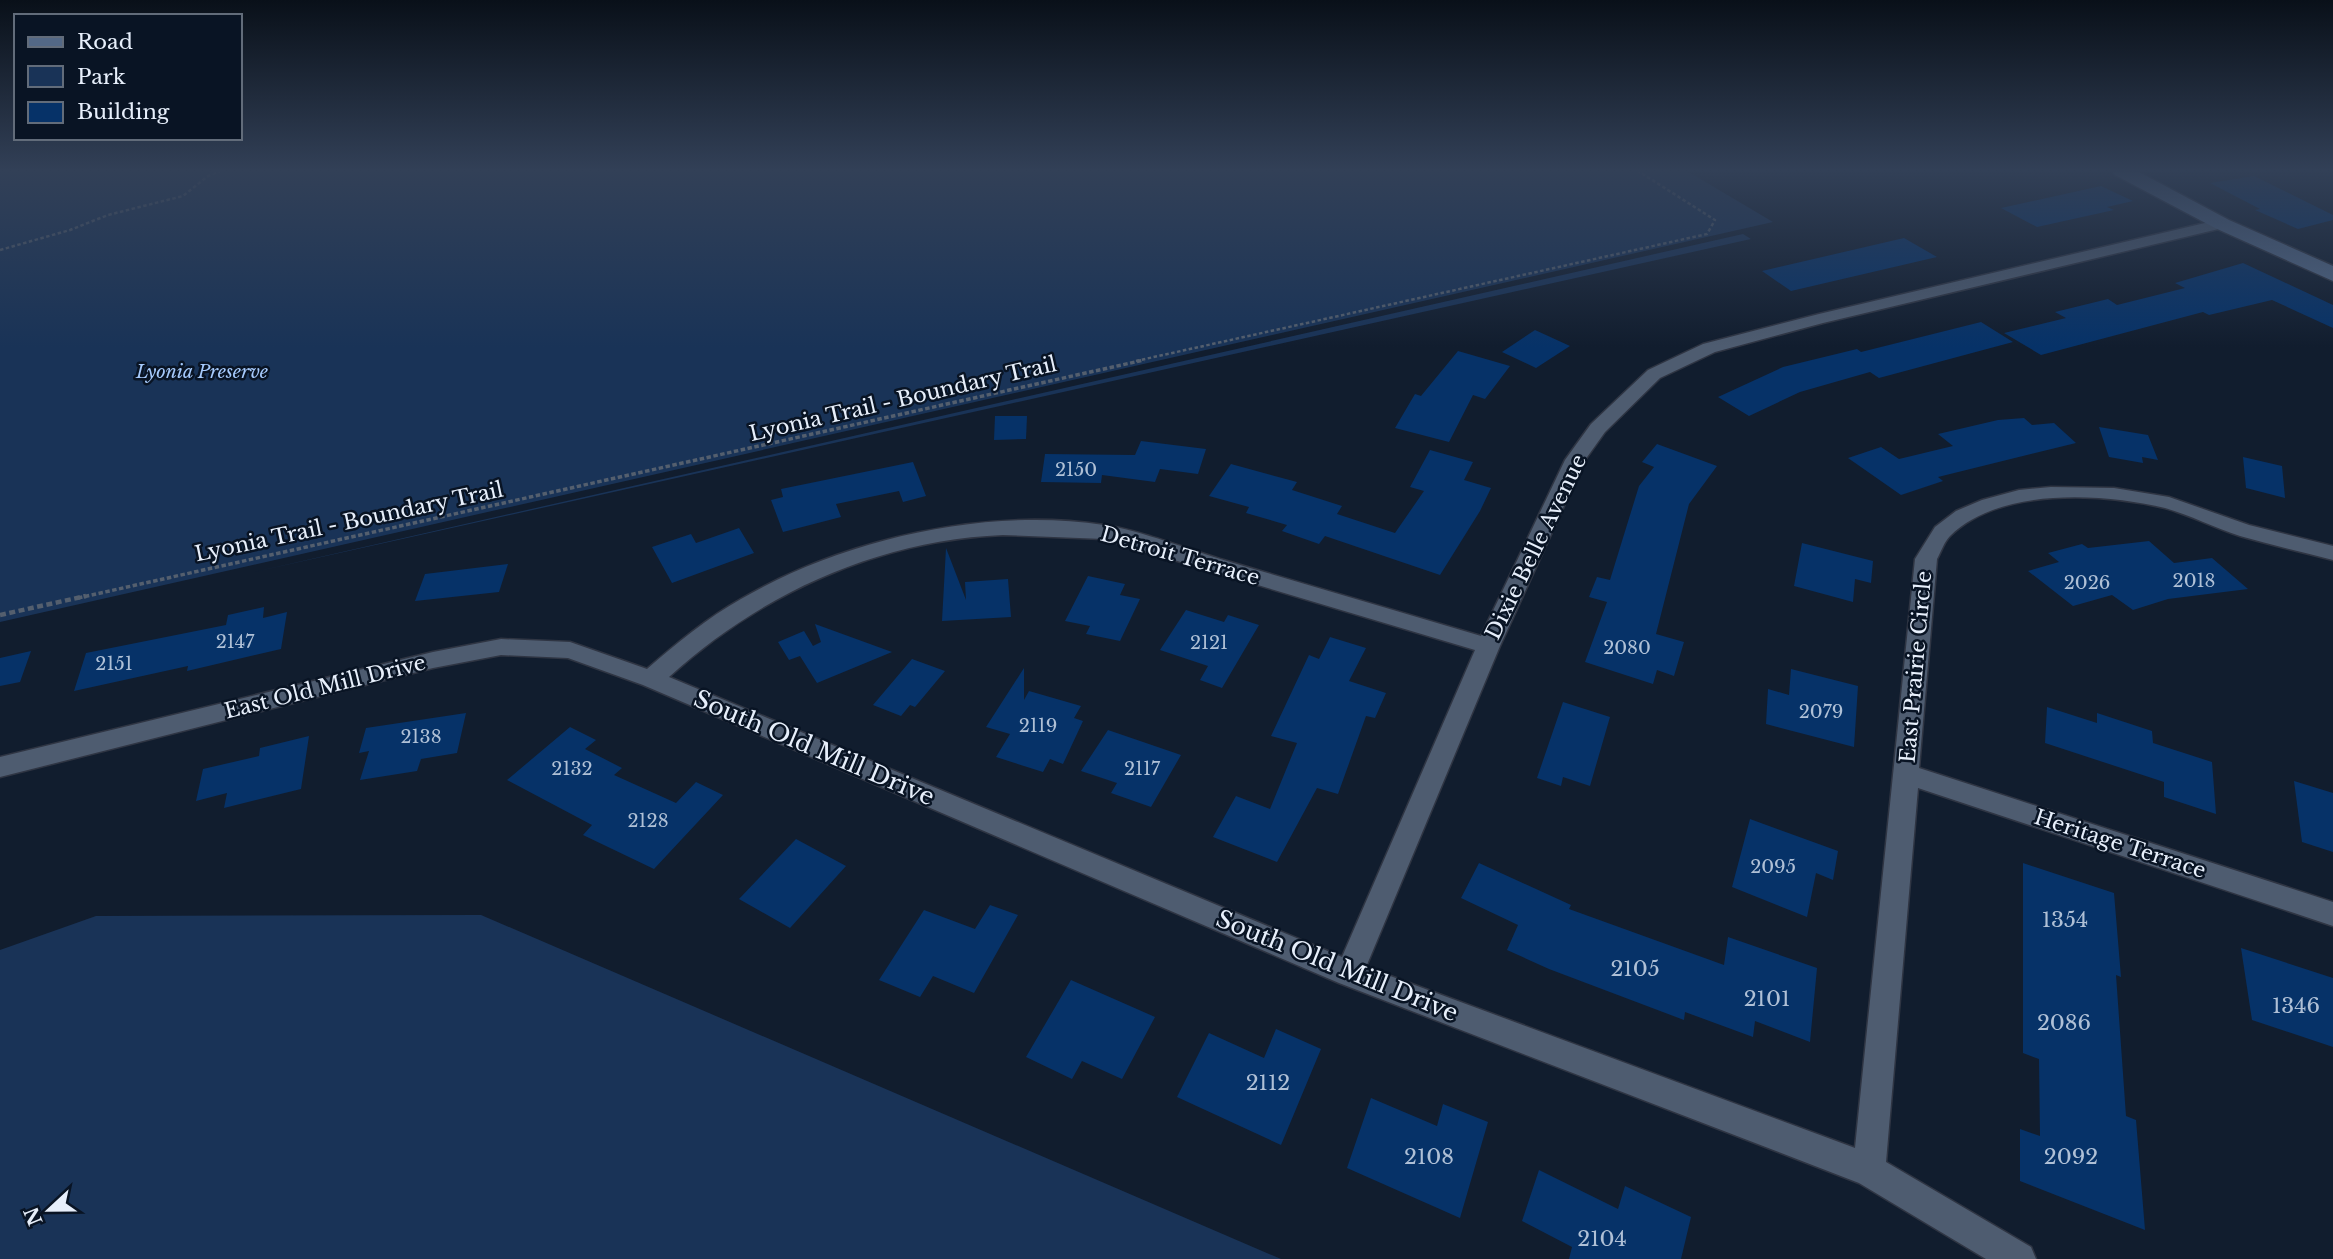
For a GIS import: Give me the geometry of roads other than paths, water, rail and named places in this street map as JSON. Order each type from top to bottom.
[{"type":"street","name":"Dixie Belle Avenue","points":[[1349,974],[1488,646],[1575,460],[1598,428],[1654,374],[1709,348],[1819,319],[2198,230]]},
{"type":"street","points":[[2235,230],[2333,274]]},
{"type":"street","name":"East Prairie Circle","points":[[1868,1170],[1926,559],[1942,532],[1973,510],[2017,496],[2070,492],[2137,497],[2170,503],[2231,526],[2333,553]]},
{"type":"street","name":"Detroit Terrace","points":[[651,679],[691,642],[772,589],[829,563],[909,542],[986,529],[1054,528],[1105,532],[1488,646]]},
{"type":"street","name":"East Old Mill Drive","points":[[0,767],[433,660],[501,647],[570,650],[651,679]]},
{"type":"street","name":"South Old Mill Drive","points":[[651,679],[1349,974],[1868,1170],[2019,1259]]},
{"type":"street","name":"Heritage Terrace","points":[[1906,775],[2333,914]]},
{"type":"park label","name":"Lyonia Preserve","points":[[202,372]]}]
